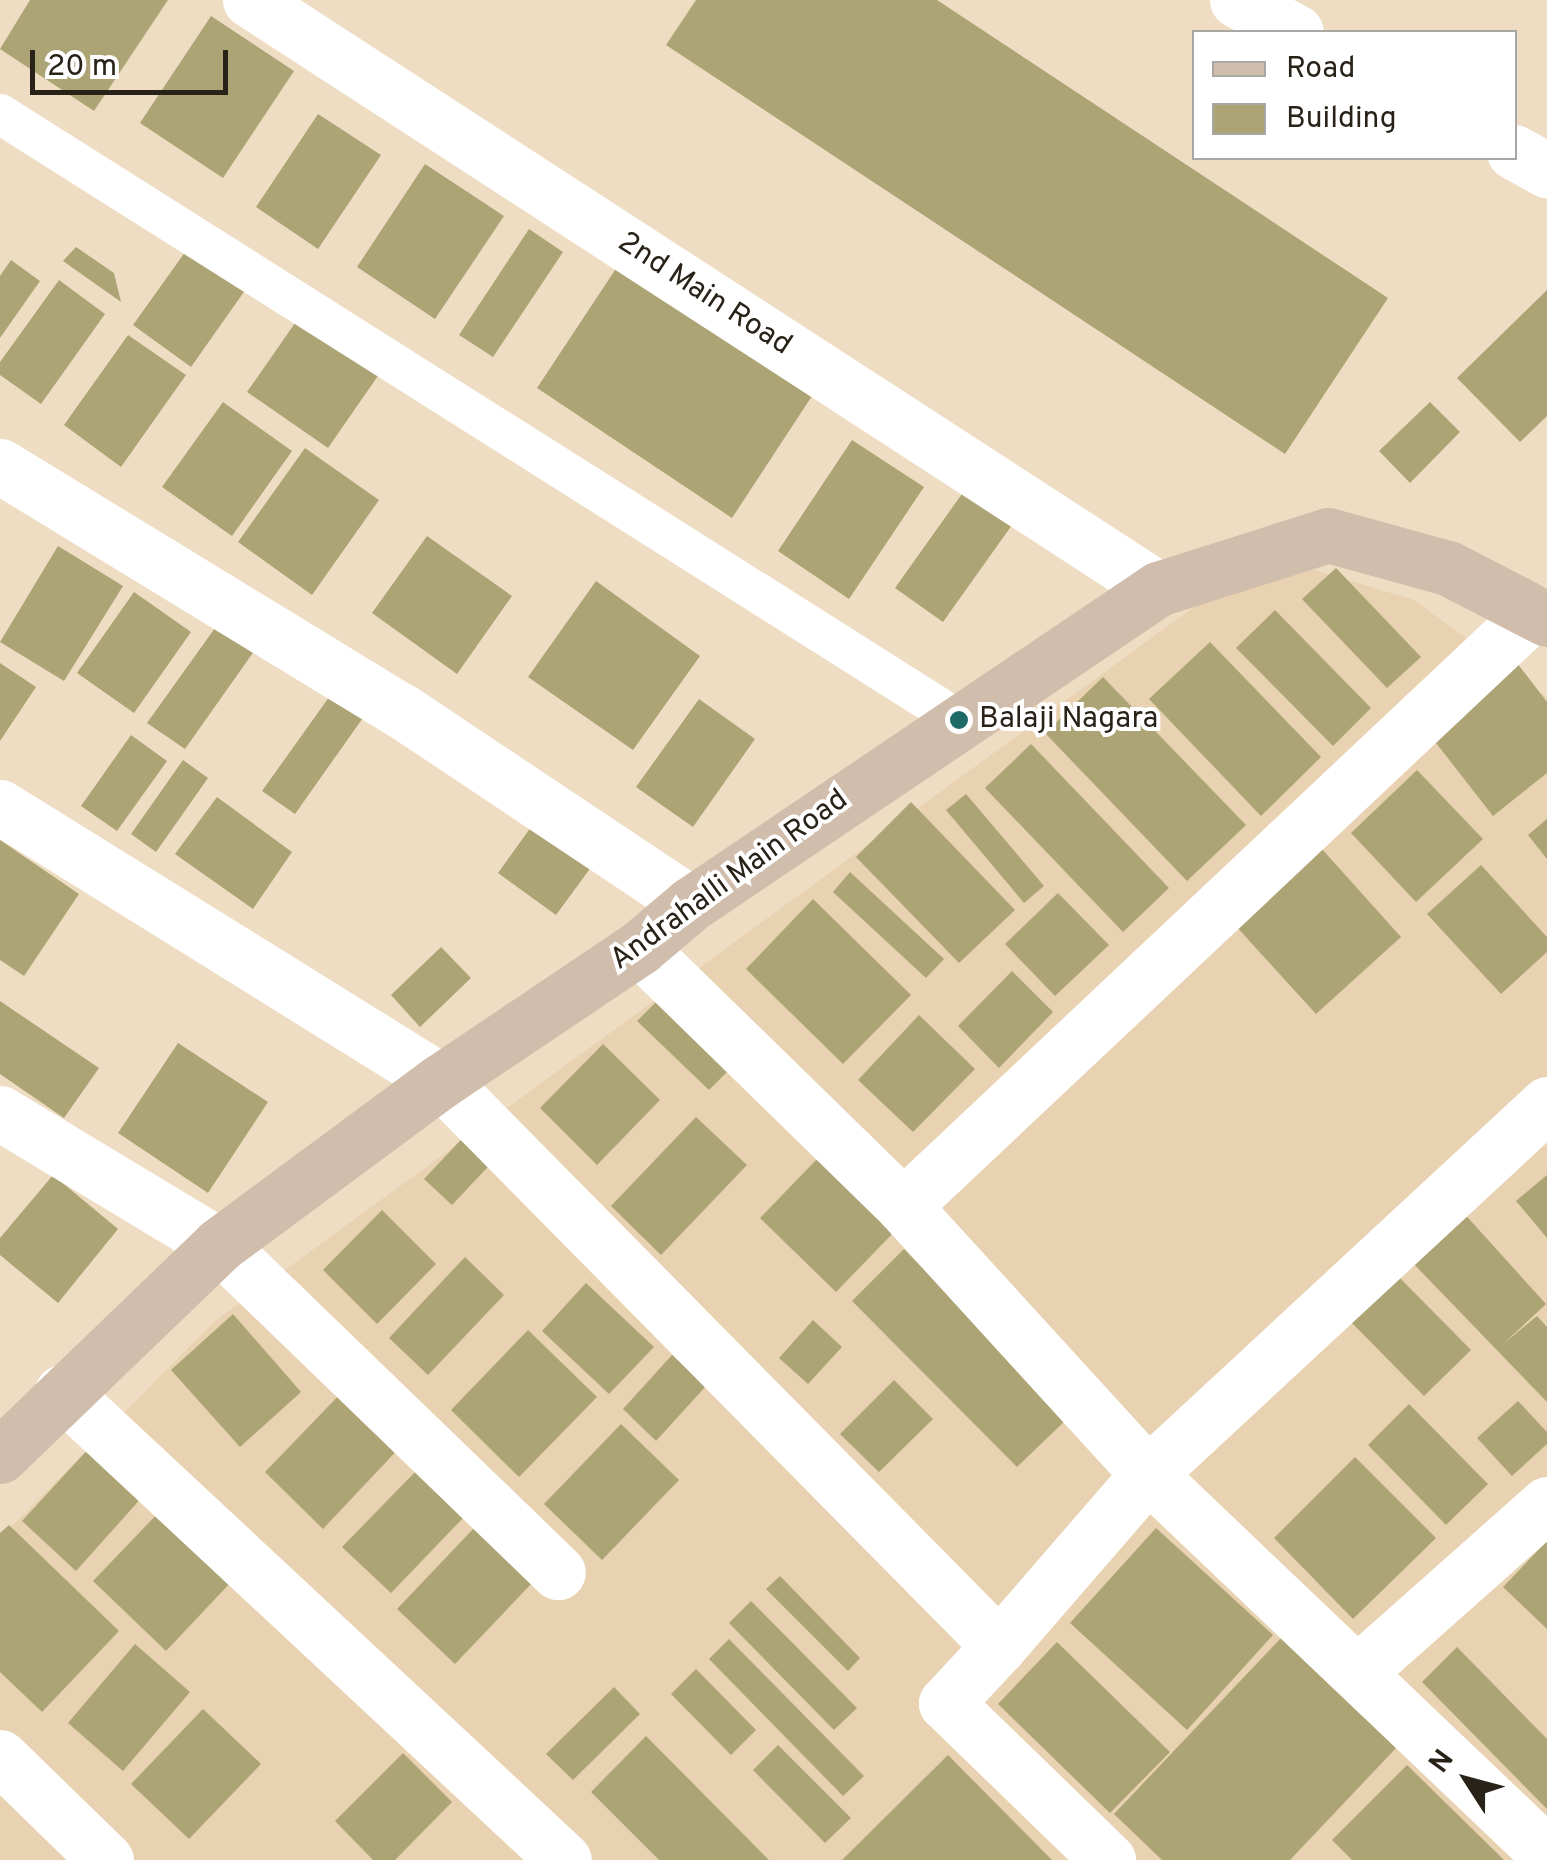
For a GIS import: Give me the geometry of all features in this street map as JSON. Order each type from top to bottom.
[{"type":"street","name":"2nd Main Road","points":[[250,0],[1158,589]]},
{"type":"street","points":[[1236,0],[1292,30]]},
{"type":"street","points":[[1517,154],[1547,170]]},
{"type":"street","points":[[0,466],[402,712],[690,904]]},
{"type":"street","name":"Andrahalli Main Road","points":[[0,1456],[219,1244],[442,1081],[638,948],[690,904],[1158,589],[1328,535],[1448,568],[1540,616]]},
{"type":"street","points":[[903,1206],[1540,616]]},
{"type":"street","points":[[0,807],[442,1081],[999,1646]]},
{"type":"street","points":[[638,948],[903,1206],[1148,1474],[1360,1670],[1547,1854]]},
{"type":"street","points":[[1108,1860],[946,1703],[1148,1474],[1547,1104]]},
{"type":"street","points":[[0,1112],[219,1244],[558,1572]]},
{"type":"street","points":[[62,1392],[564,1860]]},
{"type":"street","points":[[1360,1670],[1547,1504]]},
{"type":"street","points":[[0,1757],[106,1860]]},
{"type":"lane","points":[[0,114],[959,720]]},
{"type":"shaded area","points":[[1265,555],[1414,600],[1547,697],[1547,1860],[0,1860],[0,1538],[215,1321]]},
{"type":"building","points":[[30,0],[168,0],[94,111],[0,49]]},
{"type":"building","points":[[696,0],[937,0],[1388,298],[1285,454],[666,45]]},
{"type":"building","points":[[211,16],[294,71],[223,178],[140,123]]},
{"type":"building","points":[[318,114],[381,155],[318,249],[256,207]]},
{"type":"building","points":[[425,164],[504,216],[435,319],[357,267]]},
{"type":"building","points":[[529,229],[563,252],[493,357],[459,335]]},
{"type":"building","points":[[76,247],[114,273],[121,302],[63,261]]},
{"type":"building","points":[[188,248],[246,289],[191,367],[133,325]]},
{"type":"building","points":[[11,260],[40,281],[0,338],[0,276]]},
{"type":"building","points":[[617,267],[812,396],[732,518],[537,388]]},
{"type":"building","points":[[59,280],[105,314],[41,404],[0,375],[0,362]]},
{"type":"building","points":[[1547,290],[1547,416],[1520,442],[1457,378]]},
{"type":"building","points":[[302,313],[382,370],[328,448],[247,392]]},
{"type":"building","points":[[128,335],[186,375],[121,467],[64,425]]},
{"type":"building","points":[[223,402],[292,451],[232,536],[162,487]]},
{"type":"building","points":[[1430,402],[1460,432],[1410,483],[1379,451]]},
{"type":"building","points":[[852,440],[924,487],[849,599],[778,551]]},
{"type":"building","points":[[305,448],[379,500],[312,595],[238,542]]},
{"type":"building","points":[[964,491],[1012,525],[943,622],[895,588]]},
{"type":"building","points":[[427,536],[512,596],[457,674],[372,613]]},
{"type":"building","points":[[58,546],[123,586],[64,681],[0,642]]},
{"type":"building","points":[[1336,568],[1421,657],[1387,688],[1302,599]]},
{"type":"building","points":[[596,581],[700,656],[633,750],[528,677]]},
{"type":"building","points":[[134,592],[191,632],[134,713],[77,673]]},
{"type":"building","points":[[1275,610],[1371,708],[1333,746],[1236,648]]},
{"type":"building","points":[[220,621],[257,647],[185,749],[147,723]]},
{"type":"building","points":[[1210,642],[1321,757],[1261,816],[1149,699]]},
{"type":"building","points":[[0,663],[36,687],[0,741]]},
{"type":"building","points":[[1517,663],[1547,702],[1547,773],[1493,816],[1429,734]]},
{"type":"building","points":[[1103,677],[1246,825],[1187,881],[1045,733]]},
{"type":"building","points":[[332,693],[365,715],[295,814],[262,791]]},
{"type":"building","points":[[699,699],[755,739],[693,827],[636,787]]},
{"type":"building","points":[[131,735],[167,761],[117,831],[81,806]]},
{"type":"building","points":[[1031,744],[1169,888],[1123,932],[985,788]]},
{"type":"building","points":[[183,760],[208,778],[156,852],[131,834]]},
{"type":"building","points":[[1417,770],[1483,839],[1416,902],[1351,833]]},
{"type":"building","points":[[966,794],[1044,886],[1024,903],[946,810]]},
{"type":"building","points":[[217,797],[292,852],[253,909],[175,854]]},
{"type":"building","points":[[911,802],[1015,910],[959,963],[856,857]]},
{"type":"building","points":[[1547,819],[1547,859],[1528,835]]},
{"type":"building","points":[[534,823],[592,866],[556,915],[498,873]]},
{"type":"building","points":[[0,840],[79,894],[24,976],[0,960]]},
{"type":"building","points":[[1321,848],[1401,937],[1316,1014],[1235,925]]},
{"type":"building","points":[[1481,865],[1547,937],[1547,952],[1501,994],[1427,914]]},
{"type":"building","points":[[850,872],[944,959],[926,978],[833,892]]},
{"type":"building","points":[[1058,893],[1109,945],[1055,996],[1005,944]]},
{"type":"building","points":[[813,899],[911,995],[843,1064],[746,969]]},
{"type":"building","points":[[441,947],[471,978],[420,1027],[391,995]]},
{"type":"building","points":[[1012,971],[1053,1012],[999,1068],[958,1026]]},
{"type":"building","points":[[663,995],[735,1064],[709,1090],[637,1021]]},
{"type":"building","points":[[0,1001],[99,1068],[64,1118],[0,1074]]},
{"type":"building","points":[[919,1015],[975,1069],[913,1132],[858,1080]]},
{"type":"building","points":[[178,1043],[268,1102],[208,1193],[118,1133]]},
{"type":"building","points":[[603,1044],[660,1100],[597,1165],[540,1108]]},
{"type":"building","points":[[696,1117],[747,1165],[661,1255],[611,1206]]},
{"type":"building","points":[[472,1128],[500,1154],[452,1205],[424,1179]]},
{"type":"building","points":[[818,1158],[895,1231],[836,1292],[760,1218]]},
{"type":"building","points":[[53,1175],[118,1229],[58,1303],[0,1255],[0,1238]]},
{"type":"building","points":[[1547,1175],[1547,1238],[1516,1201]]},
{"type":"building","points":[[1460,1209],[1546,1304],[1502,1345],[1537,1316],[1547,1327],[1547,1402],[1408,1258]]},
{"type":"building","points":[[382,1210],[436,1264],[377,1324],[323,1270]]},
{"type":"building","points":[[904,1249],[1069,1417],[1017,1467],[852,1301]]},
{"type":"building","points":[[465,1257],[504,1295],[428,1375],[389,1338]]},
{"type":"building","points":[[1395,1273],[1471,1350],[1424,1396],[1348,1319]]},
{"type":"building","points":[[586,1283],[654,1347],[609,1394],[542,1331]]},
{"type":"building","points":[[233,1314],[301,1392],[240,1447],[171,1370]]},
{"type":"building","points":[[813,1320],[842,1347],[808,1384],[779,1358]]},
{"type":"building","points":[[528,1330],[597,1397],[519,1477],[451,1410]]},
{"type":"building","points":[[672,1355],[706,1386],[656,1441],[623,1409]]},
{"type":"building","points":[[894,1380],[933,1419],[879,1472],[840,1434]]},
{"type":"building","points":[[345,1389],[403,1444],[323,1529],[265,1472]]},
{"type":"building","points":[[1518,1401],[1547,1432],[1547,1444],[1512,1476],[1477,1438]]},
{"type":"building","points":[[1409,1404],[1488,1484],[1446,1525],[1368,1445]]},
{"type":"building","points":[[621,1424],[679,1480],[602,1560],[544,1504]]},
{"type":"building","points":[[91,1446],[144,1495],[76,1571],[22,1521]]},
{"type":"building","points":[[1355,1457],[1436,1538],[1353,1619],[1274,1538]]},
{"type":"building","points":[[415,1472],[463,1518],[391,1593],[342,1547]]},
{"type":"building","points":[[161,1510],[233,1580],[166,1651],[93,1581]]},
{"type":"building","points":[[9,1525],[119,1631],[42,1712],[0,1672],[0,1533]]},
{"type":"building","points":[[475,1527],[533,1582],[455,1664],[397,1609]]},
{"type":"building","points":[[1156,1528],[1273,1635],[1187,1730],[1070,1623]]},
{"type":"building","points":[[1547,1541],[1547,1629],[1503,1587]]},
{"type":"building","points":[[780,1576],[860,1658],[848,1671],[766,1589]]},
{"type":"building","points":[[751,1601],[857,1708],[834,1730],[729,1623]]},
{"type":"building","points":[[1281,1638],[1397,1747],[1290,1860],[1162,1860],[1114,1814]]},
{"type":"building","points":[[729,1639],[864,1776],[843,1796],[709,1659]]},
{"type":"building","points":[[1057,1642],[1170,1752],[1110,1813],[998,1704]]},
{"type":"building","points":[[135,1644],[190,1692],[123,1771],[68,1723]]},
{"type":"building","points":[[1457,1647],[1547,1739],[1547,1809],[1422,1682]]},
{"type":"building","points":[[696,1669],[756,1730],[731,1755],[671,1694]]},
{"type":"building","points":[[614,1687],[640,1714],[573,1780],[546,1754]]},
{"type":"building","points":[[203,1709],[261,1764],[189,1839],[131,1784]]},
{"type":"building","points":[[646,1736],[769,1860],[659,1860],[591,1792]]},
{"type":"building","points":[[778,1745],[851,1818],[825,1843],[753,1770]]},
{"type":"building","points":[[403,1753],[452,1802],[395,1860],[373,1860],[335,1821]]},
{"type":"building","points":[[948,1755],[1052,1860],[842,1860]]},
{"type":"building","points":[[1407,1765],[1504,1860],[1352,1860],[1332,1840]]},
{"type":"place","name":"Balaji Nagara","points":[[959,720]]}]
